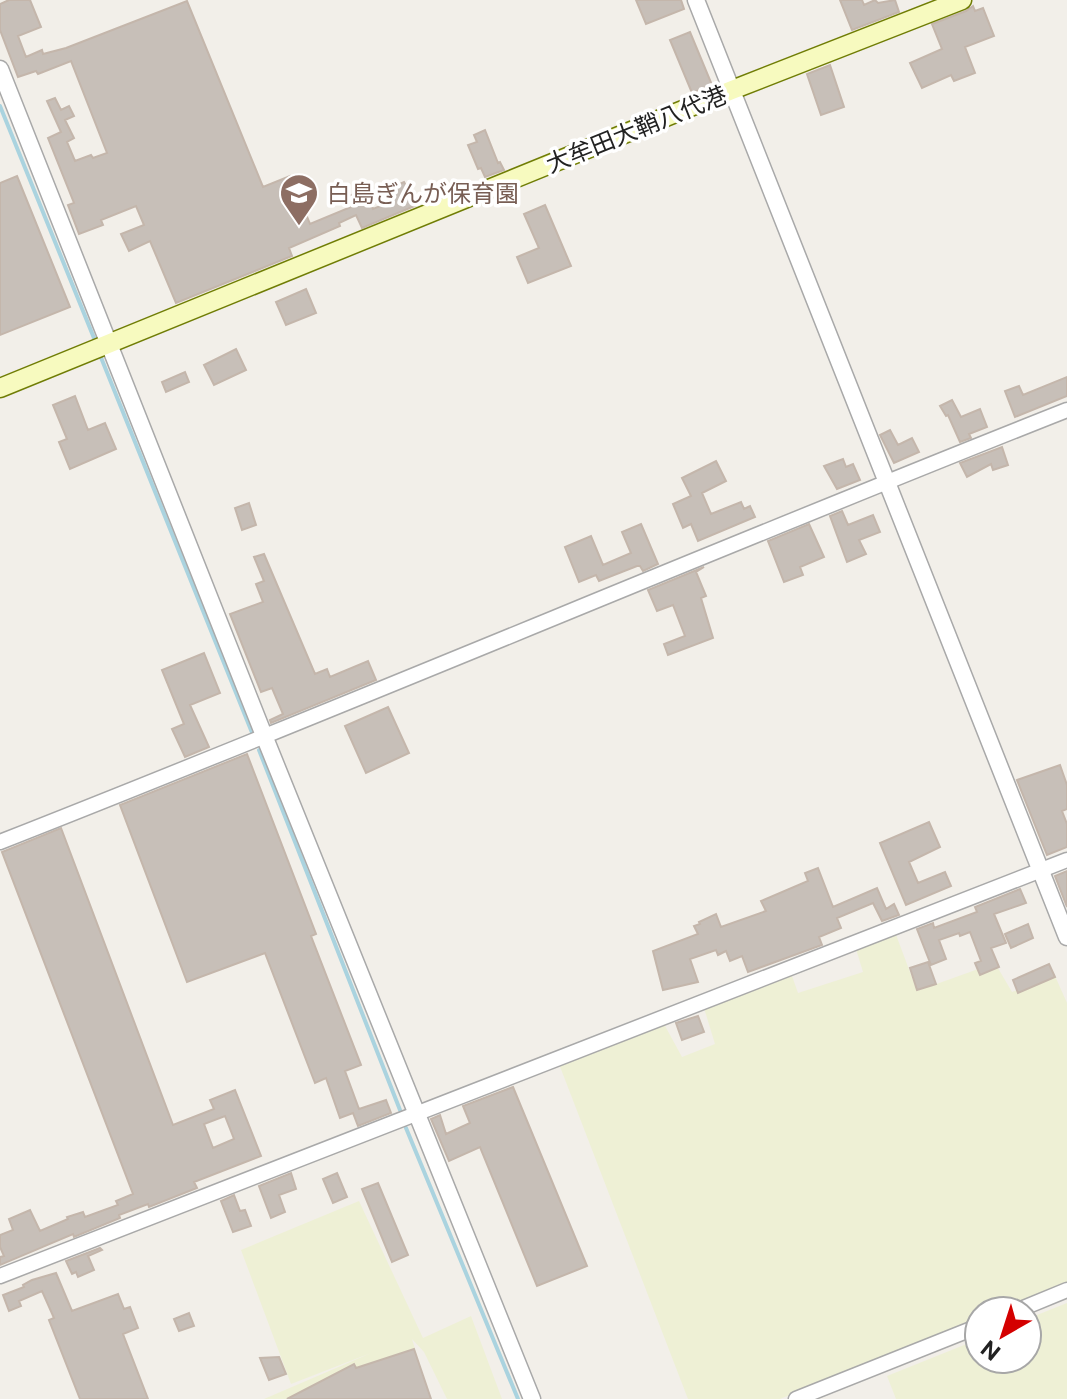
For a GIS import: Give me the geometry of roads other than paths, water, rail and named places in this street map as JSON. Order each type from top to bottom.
[{"type":"main road","name":"大牟田大鞘八代港","points":[[0,388],[732,90],[962,0]]},
{"type":"street","points":[[696,0],[1067,937]]},
{"type":"street","points":[[0,69],[265,738],[532,1399]]},
{"type":"street","points":[[0,842],[265,738],[1067,410]]},
{"type":"street","points":[[0,1276],[1067,860]]},
{"type":"street","points":[[1043,1300],[1067,1290]]},
{"type":"street","points":[[796,1399],[963,1332]]},
{"type":"waterway","points":[[0,106],[96,343]]},
{"type":"waterway","points":[[100,355],[253,735]]},
{"type":"waterway","points":[[259,750],[400,1110]]},
{"type":"waterway","points":[[406,1128],[518,1399]]},
{"type":"place","name":"白島ぎんが保育園","points":[[299,227]]}]
